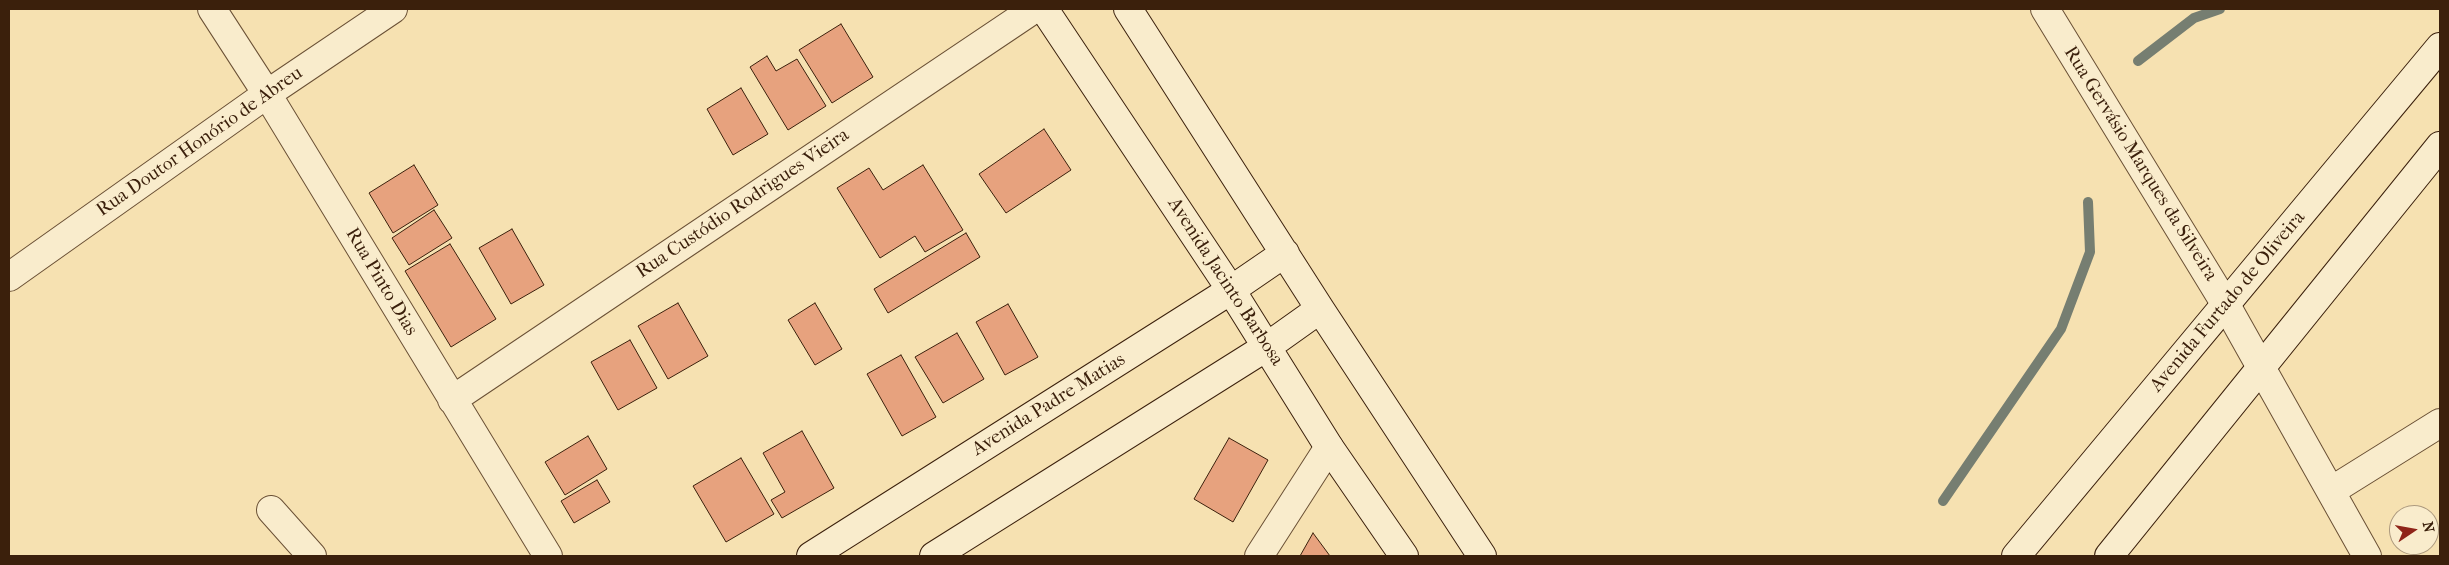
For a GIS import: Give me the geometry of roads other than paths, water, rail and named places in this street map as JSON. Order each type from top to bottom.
[{"type":"street","name":"Rua Pinto Dias","points":[[212,9],[267,94],[548,556]]},
{"type":"street","name":"Rua Doutor Honório de Abreu","points":[[9,277],[267,94],[393,9]]},
{"type":"street","name":"Rua Custódio Rodrigues Vieira","points":[[452,400],[1034,9]]},
{"type":"street","name":"Avenida Jacinto Barbosa","points":[[1044,9],[1268,346],[1329,447],[1404,556]]},
{"type":"street","points":[[1128,9],[1320,309],[1482,556]]},
{"type":"street","name":"Rua Gervásio Marques da Silveira","points":[[2045,9],[2226,305],[2366,556]]},
{"type":"street","name":"Avenida Furtado de Oliveira","points":[[2016,556],[2440,47]]},
{"type":"street","points":[[2109,556],[2440,146]]},
{"type":"street","name":"Avenida Padre Matias","points":[[811,556],[1231,290],[1285,253]]},
{"type":"street","points":[[934,556],[1268,346],[1320,309]]},
{"type":"street","points":[[2331,491],[2440,424]]},
{"type":"street","points":[[1259,556],[1329,447]]},
{"type":"street","points":[[271,510],[312,556]]},
{"type":"waterway","points":[[2138,61],[2194,18],[2220,9]]},
{"type":"waterway","points":[[1943,501],[2061,329],[2090,252],[2088,202]]}]
